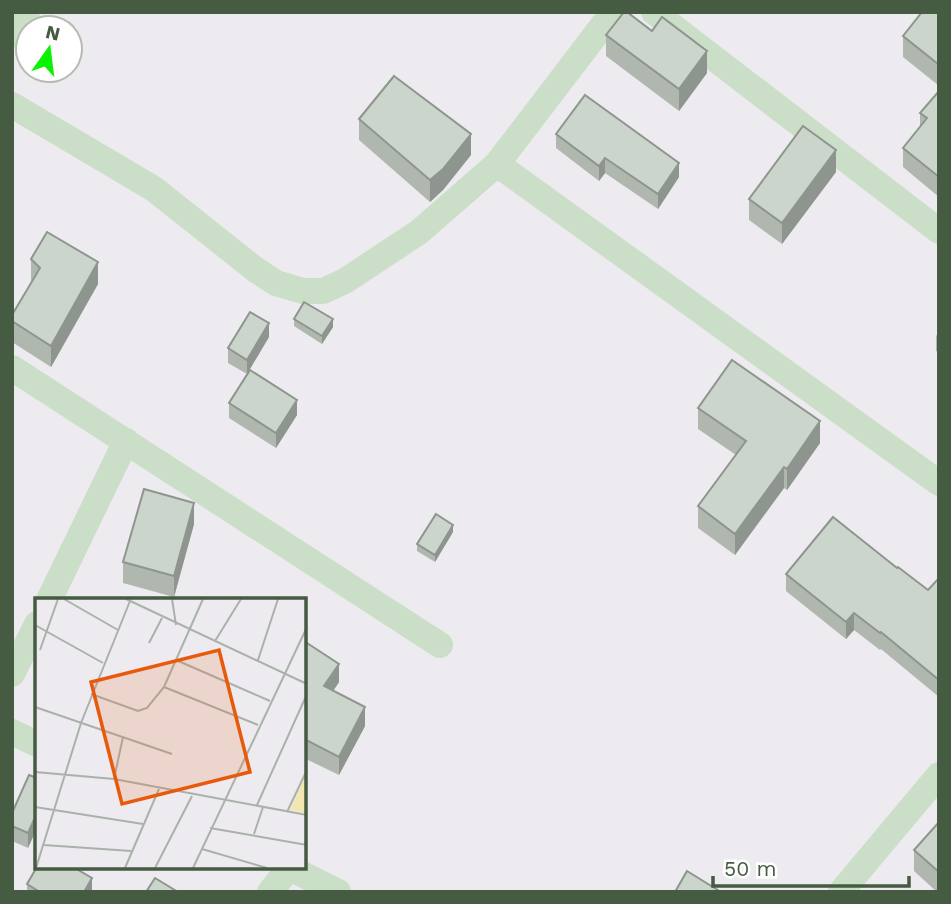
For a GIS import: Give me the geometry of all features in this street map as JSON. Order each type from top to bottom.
[{"type":"street","points":[[12,34],[27,12]]},
{"type":"street","points":[[12,105],[154,189],[276,284],[303,291],[323,292],[345,281],[419,232],[497,164],[613,12]]},
{"type":"street","points":[[654,12],[939,231]]},
{"type":"street","points":[[497,164],[939,483]]},
{"type":"street","points":[[12,368],[440,645]]},
{"type":"street","points":[[50,598],[127,441]]},
{"type":"street","points":[[12,674],[35,628]]},
{"type":"street","points":[[12,732],[35,743]]},
{"type":"street","points":[[841,892],[939,775]]},
{"type":"street","points":[[270,892],[287,869]]},
{"type":"street","points":[[290,869],[338,892]]},
{"type":"building","points":[[624,12],[652,31],[662,17],[707,51],[679,89],[606,35]]},
{"type":"building","points":[[922,12],[939,12],[938,64],[903,36]]},
{"type":"building","points":[[394,76],[471,134],[443,169],[430,180],[359,119]]},
{"type":"building","points":[[939,91],[939,177],[903,148],[927,118],[920,113]]},
{"type":"building","points":[[585,95],[679,163],[658,194],[605,158],[599,166],[556,134]]},
{"type":"building","points":[[803,126],[836,150],[782,223],[749,199]]},
{"type":"building","points":[[47,232],[98,262],[51,346],[12,321],[12,315],[40,268],[31,259]]},
{"type":"building","points":[[304,302],[333,319],[322,336],[294,319]]},
{"type":"building","points":[[250,312],[269,323],[247,360],[228,348]]},
{"type":"building","points":[[732,360],[820,421],[787,469],[784,467],[735,534],[698,506],[746,441],[698,408]]},
{"type":"building","points":[[250,370],[297,400],[276,433],[229,403]]},
{"type":"building","points":[[144,489],[194,503],[174,576],[123,562]]},
{"type":"building","points":[[436,514],[453,525],[435,555],[417,544]]},
{"type":"building","points":[[833,517],[928,590],[939,578],[939,680],[854,613],[846,622],[786,574]]},
{"type":"building","points":[[306,642],[339,664],[324,686],[365,707],[339,757],[306,740]]},
{"type":"building","points":[[29,775],[35,777],[35,817],[28,833],[12,826],[12,813]]},
{"type":"building","points":[[939,822],[939,872],[914,850]]},
{"type":"building","points":[[36,869],[76,869],[92,878],[84,892],[40,892],[27,884]]},
{"type":"building","points":[[687,871],[721,892],[675,892]]},
{"type":"building","points":[[155,878],[178,892],[146,892]]}]
